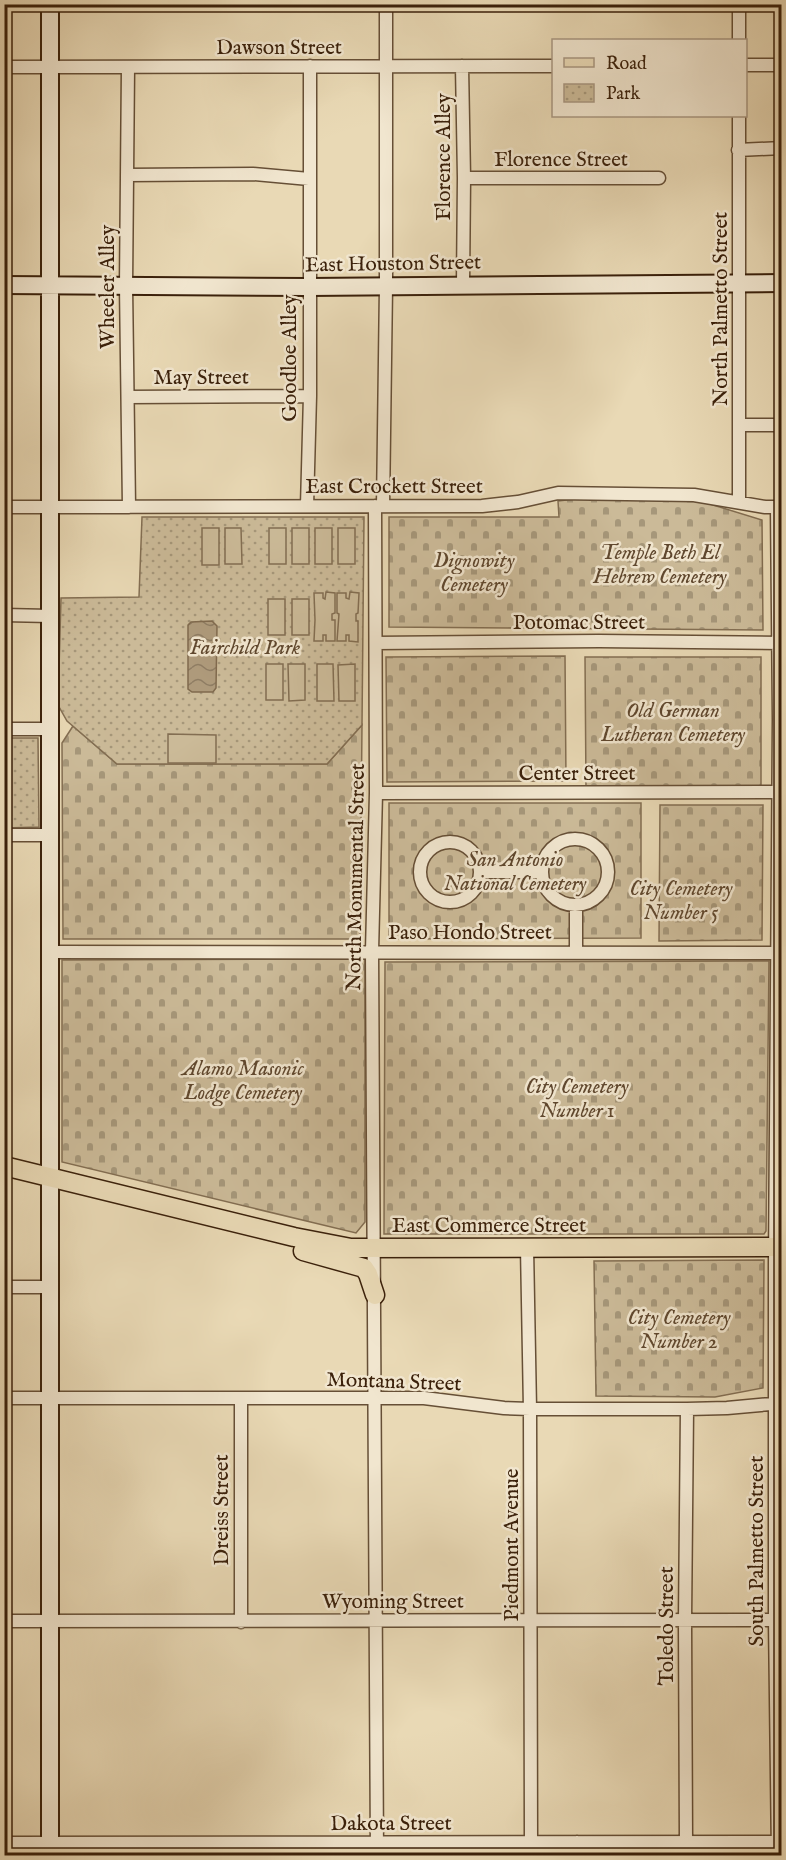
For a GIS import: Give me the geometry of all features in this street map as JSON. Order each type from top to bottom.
[{"type":"main road","name":"East Commerce Street","points":[[4,1166],[323,1244],[351,1248],[778,1247]]},
{"type":"main road","name":"East Commerce Street","points":[[200,1214],[237,1232],[364,1268],[375,1295]]},
{"type":"street","points":[[50,4],[50,1849]]},
{"type":"street","name":"North Monumental Street","points":[[377,1856],[372,951],[376,793],[376,643],[386,285],[386,4]]},
{"type":"street","points":[[739,4],[739,39]]},
{"type":"street","points":[[747,65],[782,65]]},
{"type":"street","name":"Goodloe Alley","points":[[307,506],[310,396],[309,66]]},
{"type":"street","name":"Florence Alley","points":[[462,66],[463,285]]},
{"type":"street","name":"Dawson Street","points":[[4,67],[552,66]]},
{"type":"street","name":"Wheeler Alley","points":[[128,67],[126,286],[129,507]]},
{"type":"street","name":"North Palmetto Street","points":[[738,117],[739,502]]},
{"type":"street","points":[[738,150],[782,148]]},
{"type":"street","points":[[128,175],[253,174],[309,179]]},
{"type":"street","name":"Florence Street","points":[[464,178],[659,178]]},
{"type":"street","name":"East Houston Street","points":[[4,285],[782,283]]},
{"type":"street","name":"May Street","points":[[128,397],[310,396]]},
{"type":"street","points":[[740,425],[782,425]]},
{"type":"street","name":"East Crockett Street","points":[[4,507],[495,505],[558,493],[694,495],[779,507]]},
{"type":"street","points":[[778,1247],[779,507]]},
{"type":"street","points":[[4,615],[50,616]]},
{"type":"street","name":"Potomac Street","points":[[376,643],[610,641],[779,643]]},
{"type":"street","points":[[4,729],[50,729]]},
{"type":"street","name":"Center Street","points":[[376,793],[780,792]]},
{"type":"street","points":[[4,835],[50,835]]},
{"type":"street","points":[[575,838],[584,840],[599,849],[608,864],[608,881],[599,896],[576,906],[551,896],[546,889],[542,872],[543,861],[548,852],[565,840],[575,838]]},
{"type":"street","points":[[449,842],[467,847],[479,862],[481,872],[475,889],[469,896],[452,902],[442,901],[427,891],[420,874],[424,856],[439,844],[449,842]]},
{"type":"street","points":[[481,872],[542,872]]},
{"type":"street","points":[[576,906],[576,952]]},
{"type":"street","name":"Paso Hondo Street","points":[[49,952],[779,953]]},
{"type":"street","name":"Piedmont Avenue","points":[[527,1247],[530,1409],[531,1842]]},
{"type":"street","name":"South Palmetto Street","points":[[778,1247],[778,1856]]},
{"type":"street","points":[[4,1287],[50,1287]]},
{"type":"street","name":"Montana Street","points":[[4,1398],[424,1398],[530,1409],[687,1409],[778,1403]]},
{"type":"street","name":"Dreiss Street","points":[[241,1398],[241,1622]]},
{"type":"street","name":"Toledo Street","points":[[686,1842],[687,1409]]},
{"type":"street","name":"Wyoming Street","points":[[4,1621],[778,1620]]},
{"type":"street","name":"Dakota Street","points":[[4,1843],[50,1849],[377,1842],[778,1842]]},
{"type":"street","points":[[577,1842],[577,1856]]},
{"type":"green space","points":[[575,499],[700,501],[762,520],[763,630],[389,627],[389,517],[559,517],[558,501]]},
{"type":"green space","name":"Fairchild Park","points":[[142,517],[364,517],[362,725],[327,764],[117,764],[67,721],[58,705],[61,598],[139,597]]},
{"type":"green space","points":[[202,528],[219,528],[219,565],[202,565]]},
{"type":"green space","points":[[225,528],[241,528],[242,564],[225,564]]},
{"type":"green space","points":[[269,528],[286,528],[286,564],[269,564]]},
{"type":"green space","points":[[292,528],[309,528],[309,564],[292,564]]},
{"type":"green space","points":[[315,528],[332,528],[332,564],[315,564]]},
{"type":"green space","points":[[338,528],[355,528],[355,564],[338,564]]},
{"type":"green space","points":[[326,592],[335,593],[335,613],[332,614],[332,620],[335,620],[335,641],[326,641],[326,635],[323,635],[323,641],[314,641],[314,593],[323,593],[325,599]]},
{"type":"green space","points":[[350,592],[359,593],[358,613],[356,614],[358,642],[349,641],[349,635],[346,635],[346,641],[337,641],[339,614],[337,613],[337,593],[346,593],[346,598],[349,599]]},
{"type":"green space","points":[[268,599],[285,599],[285,635],[268,635]]},
{"type":"green space","points":[[292,599],[309,599],[309,635],[292,635]]},
{"type":"green space","name":"Old German Lutheran Cemetery","points":[[565,656],[566,781],[387,782],[386,657]]},
{"type":"green space","name":"Old German Lutheran Cemetery","points":[[585,657],[761,657],[761,788],[586,788]]},
{"type":"green space","points":[[266,664],[283,664],[283,700],[266,700]]},
{"type":"green space","points":[[288,664],[305,664],[305,700],[289,701]]},
{"type":"green space","points":[[317,664],[333,664],[334,701],[317,701]]},
{"type":"green space","points":[[355,664],[355,701],[339,701],[338,665]]},
{"type":"green space","points":[[362,725],[360,939],[63,939],[62,743],[73,726],[117,764],[327,764]]},
{"type":"green space","points":[[168,734],[216,735],[216,763],[168,763]]},
{"type":"green space","points":[[4,738],[38,738],[39,827],[5,828]]},
{"type":"green space","name":"San Antonio National Cemetery","points":[[389,803],[641,803],[641,938],[389,939]]},
{"type":"green space","name":"City Cemetery Number 5","points":[[660,805],[763,805],[762,940],[659,941]]},
{"type":"green space","name":"Alamo Masonic Lodge Cemetery","points":[[365,959],[365,1222],[356,1233],[62,1162],[62,960]]},
{"type":"green space","name":"City Cemetery Number 1","points":[[769,961],[766,1231],[764,1234],[384,1234],[385,962]]},
{"type":"green space","name":"City Cemetery Number 2","points":[[764,1260],[763,1388],[715,1397],[596,1396],[594,1261]]},
{"type":"water","points":[[212,621],[217,626],[216,688],[213,692],[192,692],[188,689],[188,625],[191,622]]},
{"type":"park label","name":"Temple Beth El Hebrew Cemetery","points":[[660,564]]},
{"type":"park label","name":"Dignowity Cemetery","points":[[474,572]]}]
